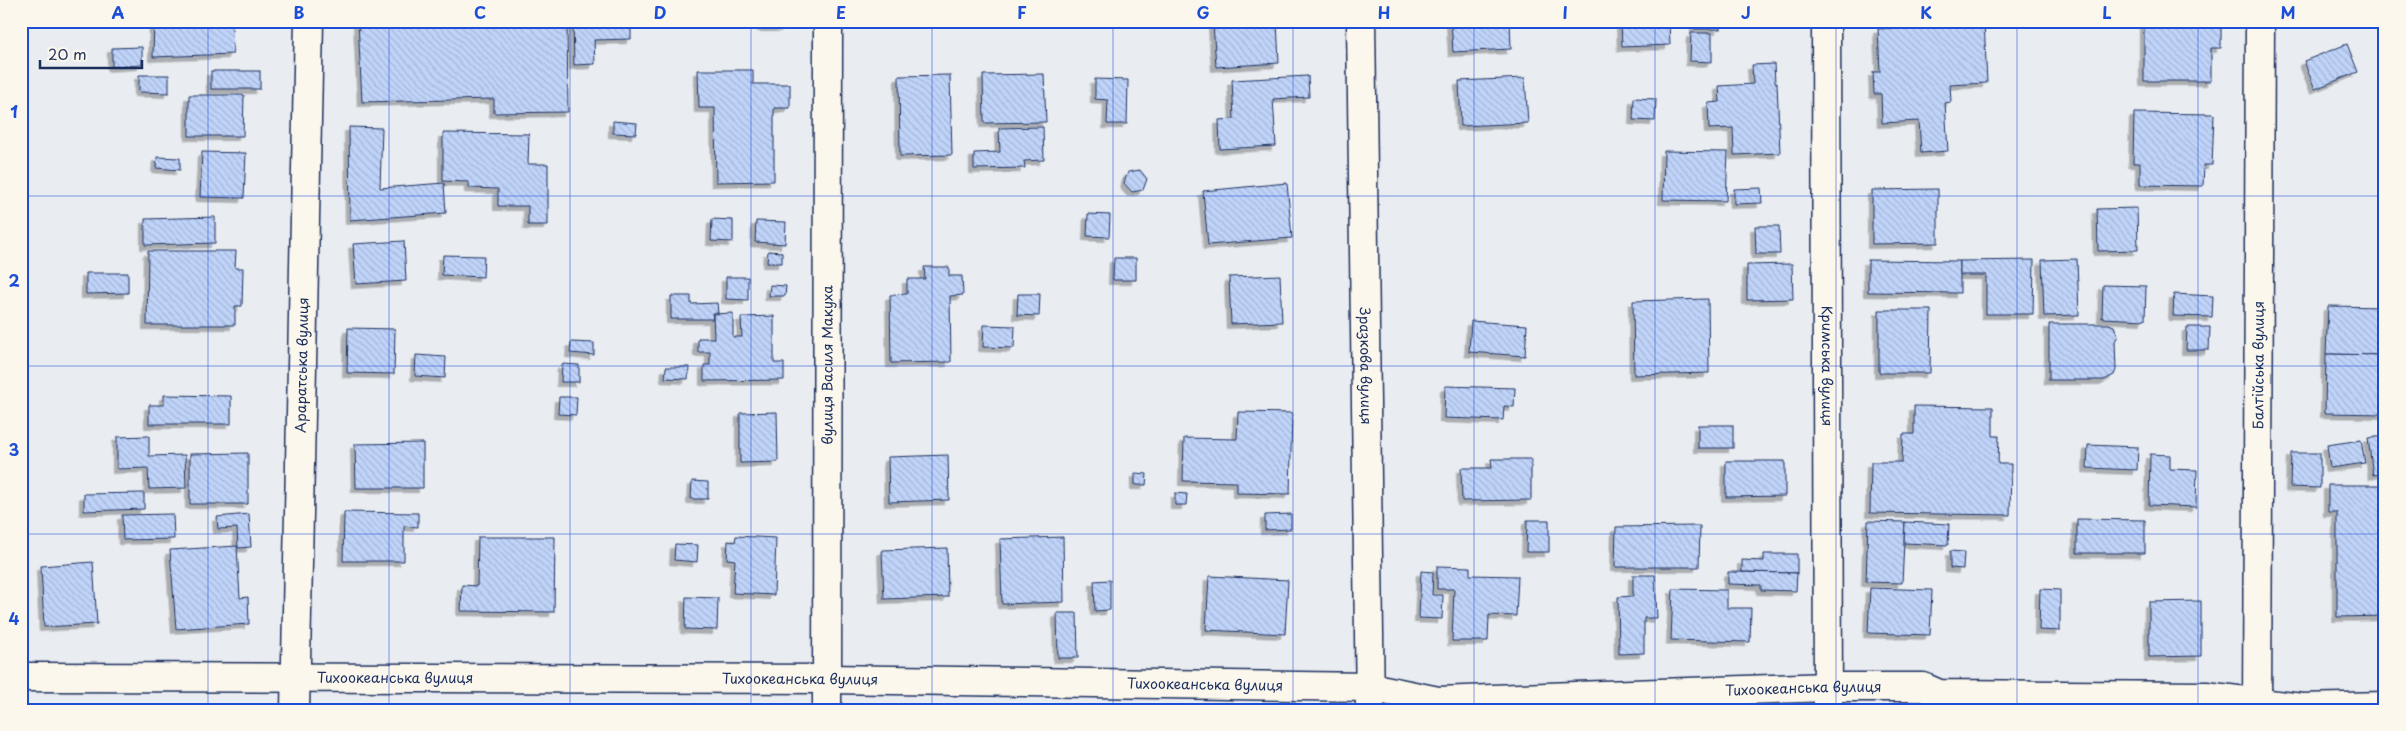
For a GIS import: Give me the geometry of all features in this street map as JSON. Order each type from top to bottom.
[{"type":"street","name":"Араратська вулиця","points":[[295,710],[309,21]]},
{"type":"street","name":"вулиця Василя Макуха","points":[[827,710],[828,21]]},
{"type":"street","name":"Зразкова вулиця","points":[[1360,21],[1370,698]]},
{"type":"street","name":"Кримська вулиця","points":[[1826,21],[1828,699]]},
{"type":"street","name":"Балтійська вулиця","points":[[2257,706],[2260,21]]},
{"type":"street","name":"Тихоокеанська вулиця","points":[[21,677],[828,679],[1438,700],[1828,699],[1923,686],[1939,694],[2206,696],[2257,706],[2302,708],[2385,706]]},
{"type":"building","points":[[143,21],[143,23],[117,22]]},
{"type":"building","points":[[154,21],[204,21],[205,25],[232,24],[233,54],[153,57]]},
{"type":"building","points":[[358,21],[567,21],[568,112],[494,113],[494,99],[362,102]]},
{"type":"building","points":[[573,21],[631,21],[631,39],[594,40],[595,64],[574,65]]},
{"type":"building","points":[[762,21],[785,21],[785,27],[762,27]]},
{"type":"building","points":[[1277,21],[1279,63],[1216,67],[1213,23]]},
{"type":"building","points":[[1451,21],[1510,21],[1511,49],[1453,52]]},
{"type":"building","points":[[1621,21],[1669,21],[1670,45],[1622,47]]},
{"type":"building","points":[[1695,21],[1720,21],[1720,29],[1695,29]]},
{"type":"building","points":[[1924,21],[1984,21],[1987,83],[1950,85],[1951,102],[1945,103],[1948,151],[1921,153],[1919,121],[1882,123],[1881,94],[1874,94],[1873,72],[1880,72],[1878,29],[1924,26]]},
{"type":"building","points":[[2144,21],[2221,21],[2221,48],[2211,48],[2211,81],[2144,81]]},
{"type":"building","points":[[1691,33],[1712,33],[1712,62],[1690,61]]},
{"type":"building","points":[[2347,44],[2358,72],[2315,89],[2304,61]]},
{"type":"building","points":[[142,47],[142,65],[112,67],[112,48]]},
{"type":"building","points":[[1774,64],[1775,83],[1777,83],[1780,153],[1734,155],[1733,128],[1709,129],[1708,103],[1720,102],[1719,86],[1753,84],[1752,65]]},
{"type":"building","points":[[698,70],[753,70],[753,84],[790,84],[790,108],[774,108],[774,181],[716,182],[715,108],[699,108]]},
{"type":"building","points":[[211,71],[260,71],[260,89],[211,89]]},
{"type":"building","points":[[1044,74],[1046,122],[984,123],[983,75]]},
{"type":"building","points":[[139,75],[169,75],[169,93],[139,92]]},
{"type":"building","points":[[950,75],[952,155],[900,156],[899,76]]},
{"type":"building","points":[[1308,76],[1309,97],[1273,99],[1276,146],[1220,149],[1219,120],[1234,119],[1232,80]]},
{"type":"building","points":[[1525,78],[1528,123],[1461,126],[1459,81]]},
{"type":"building","points":[[1095,79],[1128,80],[1127,124],[1107,124],[1108,100],[1095,99]]},
{"type":"building","points":[[189,95],[244,95],[243,136],[189,136]]},
{"type":"building","points":[[1634,98],[1656,99],[1655,121],[1633,120]]},
{"type":"building","points":[[2134,113],[2214,114],[2212,165],[2204,165],[2203,186],[2140,185],[2140,163],[2133,163]]},
{"type":"building","points":[[613,121],[637,123],[636,134],[613,133]]},
{"type":"building","points":[[349,127],[382,128],[380,188],[444,183],[446,213],[350,220]]},
{"type":"building","points":[[1043,127],[1044,160],[1024,161],[1025,168],[974,169],[974,153],[1000,152],[999,128]]},
{"type":"building","points":[[443,133],[529,134],[528,164],[548,164],[548,225],[528,225],[528,206],[498,206],[498,189],[469,188],[469,182],[443,181]]},
{"type":"building","points":[[1664,151],[1728,152],[1726,201],[1663,200]]},
{"type":"building","points":[[202,152],[246,153],[244,198],[200,197]]},
{"type":"building","points":[[157,157],[180,158],[180,170],[156,168]]},
{"type":"building","points":[[1140,170],[1147,179],[1143,190],[1132,192],[1124,183],[1128,172]]},
{"type":"building","points":[[1287,183],[1292,238],[1208,245],[1203,191]]},
{"type":"building","points":[[1761,188],[1762,203],[1734,204],[1734,189]]},
{"type":"building","points":[[1938,189],[1938,243],[1872,244],[1872,190]]},
{"type":"building","points":[[2137,208],[2138,250],[2098,251],[2097,209]]},
{"type":"building","points":[[1088,214],[1110,215],[1109,237],[1087,236]]},
{"type":"building","points":[[215,217],[215,243],[145,245],[145,219]]},
{"type":"building","points":[[712,219],[733,220],[733,242],[711,241]]},
{"type":"building","points":[[756,221],[786,222],[785,244],[755,242]]},
{"type":"building","points":[[1755,226],[1779,226],[1780,254],[1756,254]]},
{"type":"building","points":[[404,241],[406,281],[356,284],[353,244]]},
{"type":"building","points":[[148,251],[236,251],[235,268],[243,268],[242,306],[235,306],[235,325],[147,325]]},
{"type":"building","points":[[768,251],[782,252],[782,263],[767,263]]},
{"type":"building","points":[[443,255],[484,256],[483,277],[442,275]]},
{"type":"building","points":[[1114,258],[1136,258],[1136,280],[1113,280]]},
{"type":"building","points":[[2077,259],[2079,315],[2044,316],[2042,260]]},
{"type":"building","points":[[1868,260],[1960,261],[1960,293],[1868,292]]},
{"type":"building","points":[[2034,260],[2033,314],[1986,314],[1986,275],[1960,275],[1960,261]]},
{"type":"building","points":[[1792,264],[1793,299],[1747,300],[1747,265]]},
{"type":"building","points":[[924,267],[949,267],[949,276],[962,276],[963,295],[950,296],[951,362],[891,363],[890,295],[907,294],[907,279],[925,279]]},
{"type":"building","points":[[86,273],[128,273],[128,293],[86,294]]},
{"type":"building","points":[[1280,275],[1282,322],[1231,324],[1229,277]]},
{"type":"building","points":[[726,277],[748,277],[748,300],[726,299]]},
{"type":"building","points":[[770,285],[786,286],[785,296],[769,296]]},
{"type":"building","points":[[2103,285],[2146,286],[2145,320],[2102,318]]},
{"type":"building","points":[[1018,294],[1040,294],[1039,316],[1017,315]]},
{"type":"building","points":[[2174,294],[2213,296],[2212,317],[2173,316]]},
{"type":"building","points":[[671,296],[691,296],[691,304],[717,303],[718,313],[712,313],[713,319],[671,319]]},
{"type":"building","points":[[1708,299],[1709,373],[1634,375],[1633,301]]},
{"type":"building","points":[[2328,306],[2385,307],[2385,355],[2326,354]]},
{"type":"building","points":[[1879,310],[1931,310],[1930,373],[1879,373]]},
{"type":"building","points":[[733,313],[733,337],[742,337],[741,317],[774,316],[774,363],[784,363],[784,380],[704,381],[704,365],[710,365],[710,352],[698,352],[698,338],[714,338],[713,314]]},
{"type":"building","points":[[1471,321],[1527,325],[1525,356],[1469,352]]},
{"type":"building","points":[[2049,324],[2109,324],[2114,326],[2118,336],[2115,341],[2116,370],[2114,375],[2104,380],[2049,380]]},
{"type":"building","points":[[984,325],[1015,326],[1014,348],[983,347]]},
{"type":"building","points":[[2187,327],[2210,327],[2209,350],[2186,350]]},
{"type":"building","points":[[348,328],[395,329],[394,374],[347,373]]},
{"type":"building","points":[[571,342],[594,343],[594,355],[570,353]]},
{"type":"building","points":[[2326,354],[2385,355],[2385,414],[2325,413]]},
{"type":"building","points":[[416,355],[446,357],[445,378],[415,376]]},
{"type":"building","points":[[562,364],[579,365],[579,382],[561,382]]},
{"type":"building","points":[[666,367],[689,367],[688,379],[665,378]]},
{"type":"building","points":[[1445,386],[1515,388],[1514,407],[1504,406],[1503,420],[1444,418]]},
{"type":"building","points":[[164,395],[231,396],[231,424],[149,424],[149,405],[164,405]]},
{"type":"building","points":[[559,397],[577,397],[576,415],[558,414]]},
{"type":"building","points":[[1914,406],[1993,407],[1993,436],[1999,436],[1998,464],[2011,464],[2010,515],[1870,513],[1871,462],[1902,462],[1903,434],[1914,434]]},
{"type":"building","points":[[777,412],[778,462],[740,463],[740,413]]},
{"type":"building","points":[[1238,412],[1292,413],[1290,494],[1237,493],[1237,482],[1183,481],[1184,438],[1237,439]]},
{"type":"building","points":[[1698,425],[1733,425],[1733,448],[1698,448]]},
{"type":"building","points":[[149,436],[149,456],[185,455],[186,488],[149,489],[148,468],[117,469],[117,437]]},
{"type":"building","points":[[2385,436],[2385,473],[2373,475],[2368,438]]},
{"type":"building","points":[[2361,440],[2365,463],[2330,468],[2327,445]]},
{"type":"building","points":[[423,443],[423,488],[356,488],[355,444]]},
{"type":"building","points":[[2088,445],[2138,447],[2137,470],[2087,468]]},
{"type":"building","points":[[248,453],[248,504],[190,504],[190,454]]},
{"type":"building","points":[[2291,453],[2320,453],[2320,488],[2290,487]]},
{"type":"building","points":[[2150,454],[2170,455],[2170,469],[2197,470],[2196,507],[2149,505]]},
{"type":"building","points":[[948,455],[949,500],[889,502],[888,457]]},
{"type":"building","points":[[1491,459],[1531,459],[1531,500],[1462,501],[1461,468],[1492,468]]},
{"type":"building","points":[[1726,461],[1785,461],[1785,496],[1726,497]]},
{"type":"building","points":[[1135,473],[1147,474],[1146,485],[1135,485]]},
{"type":"building","points":[[692,481],[708,482],[708,499],[691,499]]},
{"type":"building","points":[[2328,485],[2385,485],[2385,616],[2337,617],[2337,512],[2328,512]]},
{"type":"building","points":[[144,493],[144,509],[84,511],[84,494]]},
{"type":"building","points":[[1175,493],[1187,494],[1186,505],[1175,505]]},
{"type":"building","points":[[344,512],[418,513],[418,527],[404,526],[404,561],[343,561]]},
{"type":"building","points":[[173,514],[174,539],[123,540],[122,515]]},
{"type":"building","points":[[249,514],[251,547],[238,548],[237,528],[218,529],[217,517]]},
{"type":"building","points":[[1291,514],[1291,529],[1265,530],[1265,515]]},
{"type":"building","points":[[2077,519],[2145,520],[2145,553],[2077,553]]},
{"type":"building","points":[[1527,520],[1549,520],[1549,552],[1526,552]]},
{"type":"building","points":[[1868,521],[1905,522],[1902,583],[1866,582]]},
{"type":"building","points":[[1905,522],[1949,524],[1948,545],[1904,543]]},
{"type":"building","points":[[1700,526],[1699,567],[1615,567],[1616,527]]},
{"type":"building","points":[[736,536],[776,538],[774,595],[733,593],[735,560],[727,559],[728,541],[735,542]]},
{"type":"building","points":[[478,537],[555,537],[554,612],[461,611],[462,585],[477,586]]},
{"type":"building","points":[[1063,537],[1064,602],[1002,604],[1000,539]]},
{"type":"building","points":[[675,544],[698,545],[697,562],[674,560]]},
{"type":"building","points":[[237,546],[240,598],[248,597],[249,624],[176,629],[170,550]]},
{"type":"building","points":[[947,548],[948,597],[884,599],[882,550]]},
{"type":"building","points":[[1950,551],[1964,552],[1963,569],[1950,568]]},
{"type":"building","points":[[1764,554],[1797,554],[1797,573],[1742,572],[1742,560],[1764,561]]},
{"type":"building","points":[[93,562],[97,624],[44,627],[41,566]]},
{"type":"building","points":[[1437,566],[1470,567],[1470,575],[1518,576],[1516,616],[1489,615],[1488,641],[1452,641],[1454,589],[1437,589]]},
{"type":"building","points":[[1421,571],[1433,572],[1432,595],[1443,595],[1442,619],[1419,618]]},
{"type":"building","points":[[1728,572],[1797,573],[1796,591],[1761,590],[1761,585],[1728,584]]},
{"type":"building","points":[[1633,575],[1655,575],[1657,618],[1644,618],[1644,653],[1619,654],[1618,597],[1633,596]]},
{"type":"building","points":[[1209,576],[1288,580],[1285,634],[1206,630]]},
{"type":"building","points":[[1110,580],[1110,610],[1095,611],[1094,581]]},
{"type":"building","points":[[1870,588],[1932,590],[1930,635],[1868,633]]},
{"type":"building","points":[[1673,589],[1727,590],[1727,608],[1751,608],[1750,642],[1671,640]]},
{"type":"building","points":[[2040,589],[2060,590],[2060,631],[2039,630]]},
{"type":"building","points":[[686,597],[718,598],[717,630],[685,629]]},
{"type":"building","points":[[2201,601],[2201,656],[2149,657],[2149,602]]},
{"type":"building","points":[[1057,613],[1077,613],[1078,658],[1058,658]]}]
